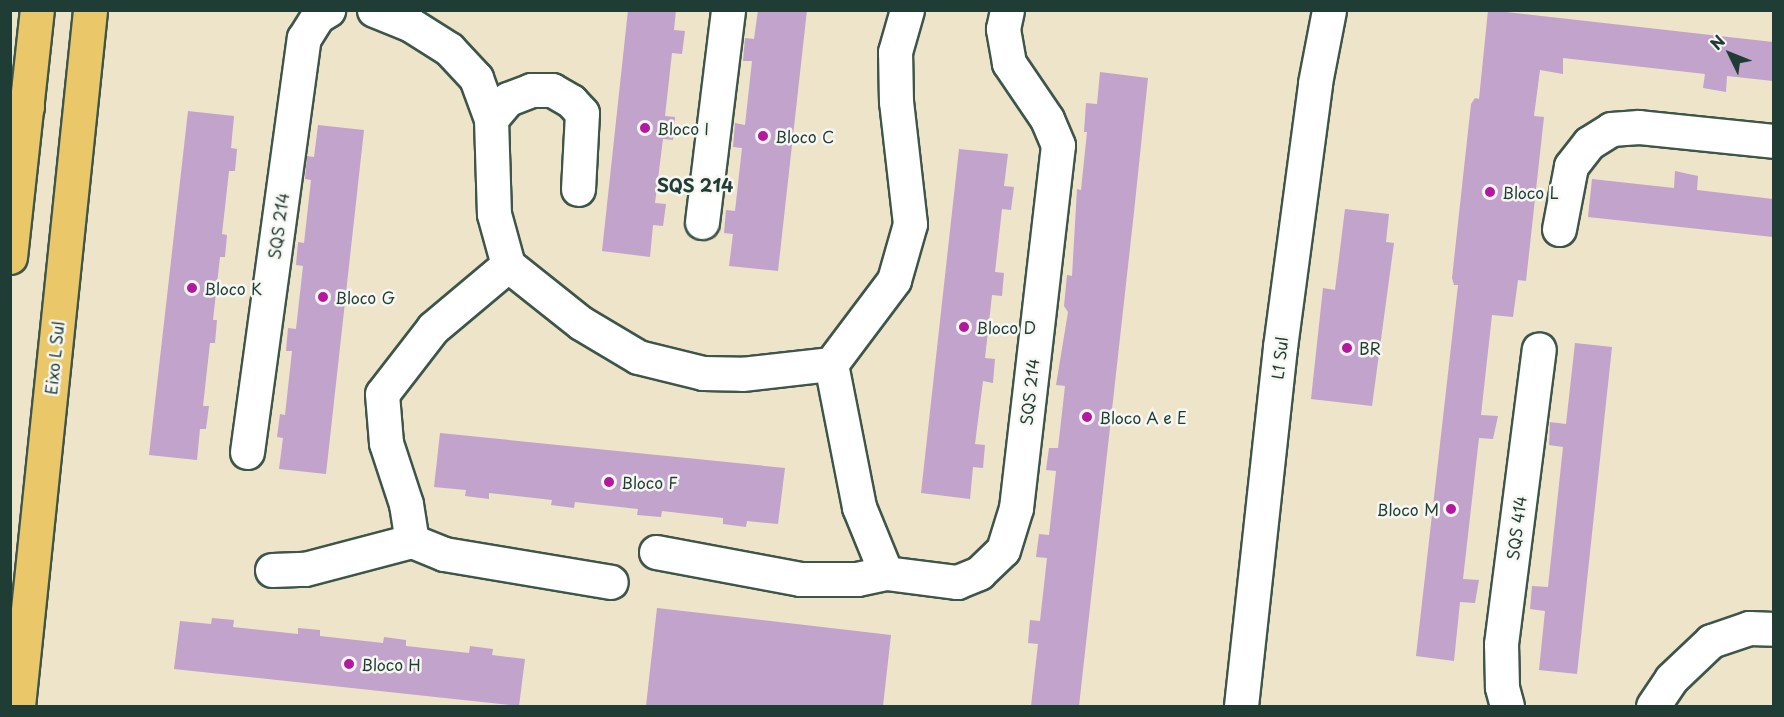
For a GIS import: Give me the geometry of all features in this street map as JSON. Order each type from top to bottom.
[{"type":"main road","points":[[10,257],[19,116],[37,10]]},
{"type":"main road","name":"Eixo L Sul","points":[[18,706],[90,10]]},
{"type":"street","name":"SQS 214","points":[[247,452],[304,38],[318,16],[328,10]]},
{"type":"street","points":[[374,10],[411,25],[449,49],[476,78],[491,118],[494,214],[508,265],[580,323],[638,357],[703,373],[742,374],[831,364],[894,280],[910,224],[896,102],[895,52],[907,10]]},
{"type":"street","points":[[702,222],[728,10]]},
{"type":"street","name":"SQS 214","points":[[656,552],[824,581],[886,573],[957,582],[979,573],[1003,550],[1016,508],[1058,145],[1047,119],[1009,63],[1003,29],[1007,10]]},
{"type":"street","name":"L1 Sul","points":[[1241,706],[1280,347],[1315,83],[1329,10]]},
{"type":"street","points":[[491,118],[508,99],[531,90],[552,90],[571,100],[582,113],[579,189]]},
{"type":"street","points":[[1559,229],[1571,165],[1589,143],[1611,129],[1640,127],[1773,141]]},
{"type":"street","points":[[412,541],[406,504],[386,443],[382,394],[433,328],[508,265]]},
{"type":"street","name":"SQS 414","points":[[1507,706],[1502,687],[1501,644],[1539,349]]},
{"type":"street","points":[[831,364],[859,507],[886,573]]},
{"type":"street","points":[[272,570],[305,569],[412,541],[444,554],[611,582]]},
{"type":"street","points":[[1653,706],[1671,679],[1712,640],[1749,628],[1773,629]]},
{"type":"building","name":"Bloco I","points":[[628,10],[676,10],[674,30],[685,31],[682,54],[672,53],[665,116],[675,117],[673,140],[663,139],[655,203],[666,204],[663,226],[653,225],[650,257],[602,251]]},
{"type":"building","name":"Bloco C","points":[[758,10],[807,10],[778,271],[729,266],[733,234],[724,233],[726,210],[735,211],[742,148],[733,147],[735,123],[745,125],[752,61],[743,61],[745,38],[754,39]]},
{"type":"building","points":[[1488,10],[1773,42],[1773,81],[1727,76],[1726,92],[1703,88],[1705,74],[1563,58],[1563,74],[1540,70],[1534,116],[1544,117],[1526,281],[1518,280],[1513,317],[1492,315],[1481,415],[1498,416],[1493,439],[1479,438],[1463,579],[1479,580],[1475,603],[1460,602],[1454,661],[1416,656],[1458,285],[1454,285],[1452,278],[1471,104],[1475,98],[1479,99]]},
{"type":"building","name":"Bloco A e E","points":[[1100,72],[1148,78],[1134,212],[1079,706],[1031,706],[1038,644],[1028,643],[1030,620],[1040,621],[1047,558],[1036,557],[1039,534],[1049,535],[1056,471],[1046,470],[1049,448],[1058,448],[1065,386],[1056,385],[1068,312],[1064,306],[1067,275],[1072,276],[1077,189],[1081,190],[1087,132],[1084,132],[1086,103],[1097,104]]},
{"type":"building","name":"Bloco K","points":[[188,111],[234,116],[231,148],[237,149],[235,171],[229,171],[222,234],[227,235],[225,257],[220,257],[213,320],[217,320],[215,343],[210,343],[203,406],[209,406],[206,429],[200,429],[197,460],[149,455]]},
{"type":"building","name":"Bloco G","points":[[318,125],[364,130],[326,474],[279,469],[283,438],[277,437],[280,414],[285,415],[292,351],[286,351],[288,328],[296,329],[303,266],[296,265],[298,242],[304,243],[311,180],[305,179],[307,156],[314,157]]},
{"type":"building","name":"Bloco D","points":[[959,149],[1008,154],[1004,186],[1014,187],[1011,210],[1002,209],[995,272],[1004,273],[1002,296],[992,295],[985,358],[995,359],[993,383],[983,381],[975,444],[985,445],[983,468],[973,467],[970,499],[921,493]]},
{"type":"building","points":[[1675,171],[1698,176],[1697,190],[1773,199],[1773,237],[1588,217],[1592,179],[1674,188]]},
{"type":"building","name":"BR","points":[[1345,209],[1389,214],[1386,242],[1394,243],[1372,406],[1311,399],[1323,288],[1335,290]]},
{"type":"building","points":[[1575,343],[1612,347],[1577,674],[1539,670],[1545,611],[1530,609],[1532,586],[1548,587],[1563,447],[1549,445],[1550,422],[1566,424]]},
{"type":"building","name":"Bloco F","points":[[440,433],[785,468],[778,524],[747,521],[746,527],[723,524],[723,518],[662,511],[661,517],[637,515],[638,509],[575,502],[574,508],[551,505],[552,500],[489,493],[489,499],[465,496],[466,490],[434,487]]},
{"type":"building","points":[[657,608],[891,635],[883,706],[646,706]]},
{"type":"building","name":"Bloco H","points":[[212,618],[234,620],[233,627],[298,634],[298,628],[320,630],[320,636],[383,643],[384,637],[406,640],[406,646],[469,653],[470,646],[493,649],[492,655],[525,659],[519,706],[174,669],[180,621],[211,624]]},
{"type":"place","name":"Bloco I","points":[[645,128]]},
{"type":"place","name":"Bloco C","points":[[763,136]]},
{"type":"place","name":"Bloco L","points":[[1490,192]]},
{"type":"place","name":"Bloco K","points":[[192,288]]},
{"type":"place","name":"Bloco G","points":[[323,297]]},
{"type":"place","name":"Bloco D","points":[[964,327]]},
{"type":"place","name":"BR","points":[[1347,348]]},
{"type":"place","name":"Bloco A e E","points":[[1087,417]]},
{"type":"place","name":"Bloco F","points":[[609,482]]},
{"type":"place","name":"Bloco M","points":[[1451,509]]},
{"type":"place","name":"Bloco H","points":[[349,664]]},
{"type":"district","name":"SQS 214","points":[[695,185]]}]
